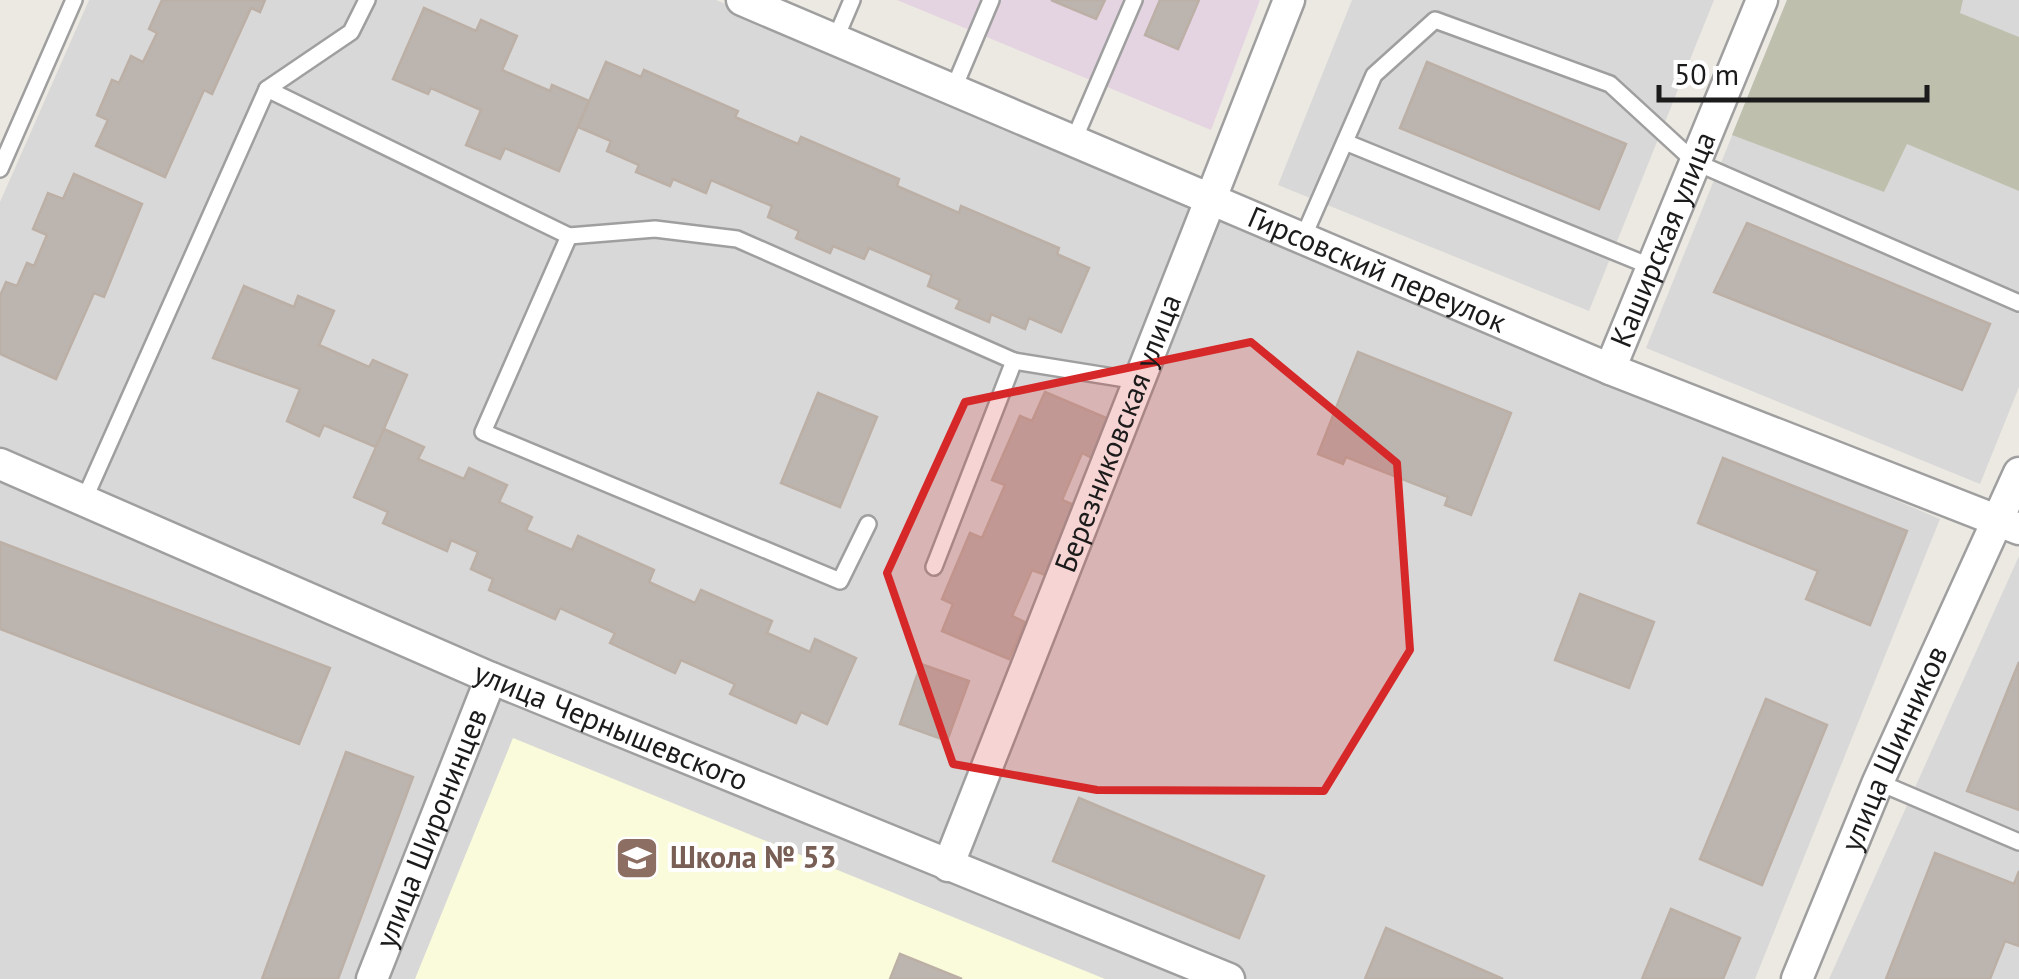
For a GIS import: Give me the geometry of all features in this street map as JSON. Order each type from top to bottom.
[{"type":"street","name":"Гирсовский переулок","points":[[742,0],[1610,369],[2009,525]]},
{"type":"street","name":"Березниковская улица","points":[[948,866],[1288,0]]},
{"type":"street","name":"Каширская улица","points":[[1610,369],[1762,0]]},
{"type":"street","name":"улица Чернышевского","points":[[0,464],[491,678],[1229,979]]},
{"type":"street","name":"улица Шинников","points":[[1797,979],[1878,782],[2009,525],[2019,473]]},
{"type":"street","name":"улица Широнинцев","points":[[372,979],[491,678]]},
{"type":"lane","points":[[0,169],[74,0]]},
{"type":"lane","points":[[84,500],[268,90],[352,32],[367,0]]},
{"type":"lane","points":[[834,40],[852,0]]},
{"type":"lane","points":[[953,90],[991,0]]},
{"type":"lane","points":[[1073,142],[1134,0]]},
{"type":"lane","points":[[1302,240],[1374,75],[1435,20],[1610,84],[1695,162],[2019,303]]},
{"type":"lane","points":[[268,90],[569,236],[655,229],[737,240],[1014,360],[1138,382]]},
{"type":"lane","points":[[1345,142],[1652,267]]},
{"type":"lane","points":[[569,236],[484,432],[840,581],[868,524]]},
{"type":"lane","points":[[934,567],[1014,360]]},
{"type":"lane","points":[[1878,782],[2019,842]]},
{"type":"highlighted area","points":[[1251,342],[1397,463],[1410,650],[1324,791],[1097,790],[953,764],[887,573],[965,402]]},
{"type":"shaded area","points":[[89,0],[716,0],[1940,519],[1755,979],[0,979],[0,202]]},
{"type":"shaded area","points":[[897,0],[1260,0],[1211,130]]},
{"type":"shaded area","points":[[1352,0],[1714,0],[1589,311],[1278,185]]},
{"type":"shaded area","points":[[1787,0],[2019,0],[2019,387],[1980,484],[1646,348]]},
{"type":"shaded area","points":[[1787,0],[1963,0],[1960,13],[2019,37],[2019,191],[1907,144],[1884,192],[1732,135]]},
{"type":"shaded area","points":[[2019,556],[2019,979],[1829,979]]},
{"type":"shaded area","name":"Школа № 53","points":[[513,738],[1105,979],[415,979]]},
{"type":"building","points":[[162,0],[265,0],[260,12],[251,8],[212,94],[204,90],[165,177],[96,146],[108,120],[97,115],[112,80],[119,83],[131,56],[143,62],[157,33],[149,29]]},
{"type":"building","points":[[1051,0],[1105,0],[1096,19]]},
{"type":"building","points":[[1160,0],[1199,0],[1178,49],[1145,35]]},
{"type":"building","points":[[424,8],[476,31],[481,20],[517,36],[502,70],[550,91],[552,85],[589,101],[559,171],[505,148],[500,159],[466,145],[481,110],[431,88],[428,94],[393,79]]},
{"type":"building","points":[[606,62],[641,77],[644,70],[738,111],[735,117],[798,144],[801,137],[899,179],[897,186],[959,213],[961,206],[1059,248],[1057,254],[1089,268],[1061,332],[1029,318],[1025,329],[991,314],[989,322],[956,308],[960,300],[928,286],[932,275],[869,248],[864,259],[833,246],[830,253],[796,238],[799,231],[768,217],[772,206],[711,180],[706,193],[673,179],[670,186],[636,172],[639,165],[607,151],[611,141],[578,127]]},
{"type":"building","points":[[1427,62],[1626,144],[1599,209],[1400,128]]},
{"type":"building","points":[[74,174],[142,204],[104,297],[94,293],[56,379],[0,354],[0,296],[6,282],[17,286],[27,263],[34,266],[47,235],[33,229],[48,193],[63,199]]},
{"type":"building","points":[[1747,223],[1990,324],[1962,390],[1714,292]]},
{"type":"building","points":[[244,286],[294,307],[298,296],[334,311],[319,345],[369,367],[373,360],[407,375],[376,447],[324,425],[319,436],[287,421],[300,389],[213,358]]},
{"type":"building","points":[[1358,352],[1511,413],[1471,515],[1445,505],[1448,497],[1346,457],[1343,464],[1318,454]]},
{"type":"building","points":[[1045,392],[1111,420],[1094,459],[1082,453],[1062,500],[1074,505],[1045,575],[1032,570],[1012,616],[1025,622],[1009,659],[942,631],[953,604],[942,599],[970,533],[982,538],[1005,485],[992,480],[1020,416],[1032,421]]},
{"type":"building","points":[[818,393],[877,417],[840,507],[781,483]]},
{"type":"building","points":[[384,429],[424,447],[418,459],[464,479],[469,468],[507,485],[499,502],[532,517],[526,530],[572,550],[578,536],[654,570],[649,582],[695,603],[701,590],[772,621],[767,633],[810,652],[815,639],[856,658],[827,724],[801,712],[796,723],[730,694],[735,684],[681,660],[675,673],[610,643],[615,633],[560,608],[555,619],[489,590],[493,579],[471,569],[478,552],[451,540],[447,551],[383,523],[388,512],[354,497]]},
{"type":"building","points":[[1723,458],[1907,531],[1870,625],[1806,599],[1818,571],[1698,523]]},
{"type":"building","points":[[0,542],[330,668],[299,744],[0,629]]},
{"type":"building","points":[[1580,594],[1654,622],[1629,688],[1555,660]]},
{"type":"building","points":[[2019,662],[2019,810],[1967,791]]},
{"type":"building","points":[[921,664],[969,681],[947,741],[900,724]]},
{"type":"building","points":[[1766,699],[1827,725],[1762,885],[1700,859]]},
{"type":"building","points":[[346,752],[413,777],[338,979],[262,979]]},
{"type":"building","points":[[1079,798],[1264,876],[1239,938],[1053,861]]},
{"type":"building","points":[[1935,853],[2014,884],[2019,871],[2019,946],[2005,941],[1990,979],[1886,979]]},
{"type":"building","points":[[1671,909],[1740,938],[1723,979],[1642,979]]},
{"type":"building","points":[[1386,928],[1503,979],[1365,979]]},
{"type":"building","points":[[900,954],[962,979],[890,979]]},
{"type":"place","name":"Школа № 53","points":[[637,858]]}]
